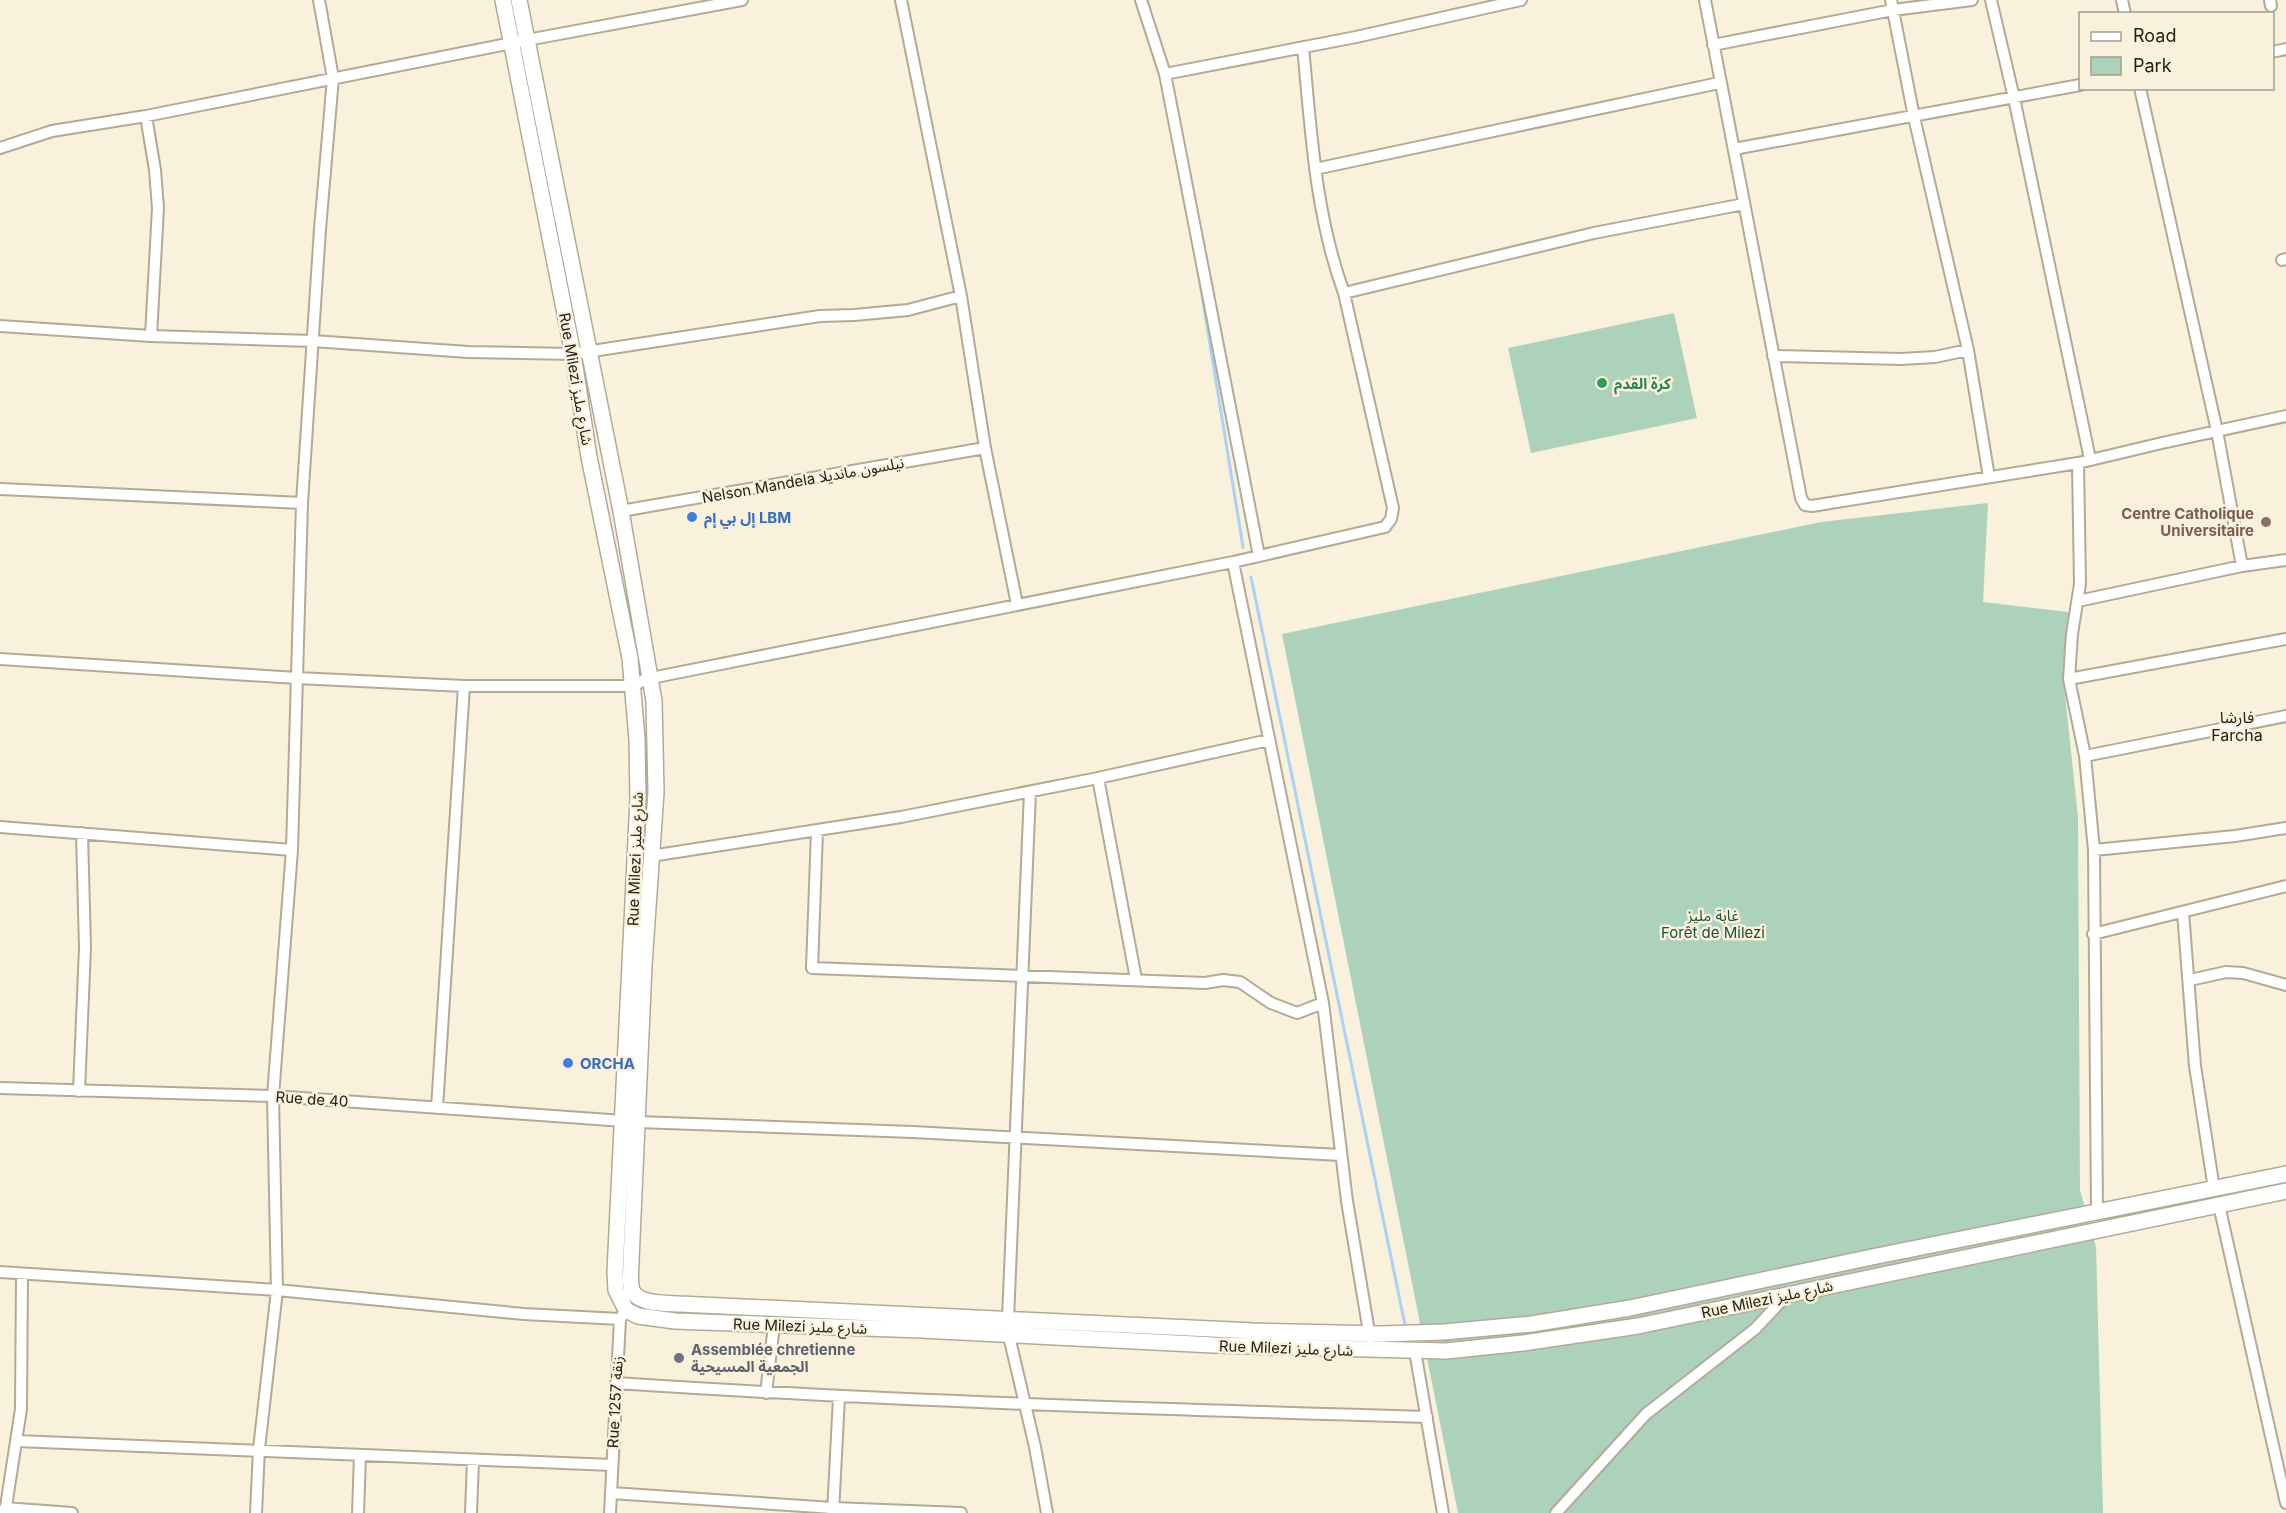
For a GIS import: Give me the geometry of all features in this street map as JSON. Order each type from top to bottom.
[{"type":"street","points":[[256,1513],[258,1449],[277,1290],[273,1096],[292,850],[302,503],[320,230],[333,78],[319,0]]},
{"type":"street","name":"Rue Milezi شارع مليز","points":[[503,0],[581,353],[621,511],[654,701],[656,792],[631,1121],[615,1272],[616,1290],[623,1315],[675,1321],[1372,1350],[1446,1351],[1523,1343],[1638,1326],[2286,1191]]},
{"type":"street","name":"Rue Milezi شارع مليز","points":[[519,0],[581,353],[589,457],[630,658],[633,686],[638,799],[631,1121],[631,1261],[632,1291],[637,1297],[649,1301],[680,1304],[1254,1331],[1370,1334],[1444,1332],[1532,1324],[1630,1308],[1802,1271],[2286,1174]]},
{"type":"street","points":[[0,148],[52,131],[146,116],[527,40],[742,0]]},
{"type":"street","points":[[901,0],[961,296],[985,448],[1017,604]]},
{"type":"street","points":[[1141,0],[1165,74],[1259,556]]},
{"type":"street","points":[[1165,74],[1521,0]]},
{"type":"street","points":[[1705,0],[1719,83],[1734,149],[1801,498],[1805,505],[1812,506],[2078,463],[2286,416]]},
{"type":"street","points":[[1713,45],[1892,5],[1972,0]]},
{"type":"street","points":[[1991,0],[2014,98],[2090,459]]},
{"type":"street","points":[[1892,5],[1914,117],[1968,350],[1989,477]]},
{"type":"street","points":[[0,659],[464,686],[633,686],[651,678],[1233,562],[1385,527],[1391,519],[1393,507],[1344,293],[1334,266],[1321,212],[1303,47]]},
{"type":"street","points":[[1315,169],[1719,83]]},
{"type":"street","points":[[1734,149],[2079,85]]},
{"type":"street","points":[[2140,90],[2217,430],[2242,566]]},
{"type":"street","points":[[146,116],[155,170],[158,208],[151,336]]},
{"type":"street","points":[[1344,293],[1594,232],[1744,204]]},
{"type":"street","points":[[0,326],[151,336],[313,341],[468,352],[581,353],[820,316],[908,310],[961,296]]},
{"type":"street","points":[[1773,356],[1901,359],[1935,357],[1968,350]]},
{"type":"street","name":"Nelson Mandela نيلسون مانديلا","points":[[621,511],[985,448]]},
{"type":"street","points":[[2078,463],[2080,571],[2069,679],[2085,756],[2094,850],[2097,1212]]},
{"type":"street","points":[[0,489],[302,503]]},
{"type":"street","points":[[2078,601],[2242,566],[2286,560]]},
{"type":"street","points":[[1233,562],[1323,1003],[1341,1155],[1372,1350]]},
{"type":"street","points":[[2069,679],[2286,639]]},
{"type":"street","points":[[437,1108],[464,686]]},
{"type":"street","points":[[2085,756],[2286,716]]},
{"type":"street","points":[[651,856],[901,817],[1098,778],[1269,740]]},
{"type":"street","points":[[1098,778],[1136,979]]},
{"type":"street","points":[[1030,792],[1008,1319],[1047,1513]]},
{"type":"street","points":[[0,827],[292,850]]},
{"type":"street","points":[[2094,850],[2235,836],[2286,828]]},
{"type":"street","points":[[817,831],[812,968],[1205,983],[1223,980],[1240,982],[1271,1003],[1297,1013],[1323,1003]]},
{"type":"street","points":[[79,1091],[84,948],[82,833]]},
{"type":"street","points":[[2093,934],[2286,886]]},
{"type":"street","points":[[2183,912],[2195,1066],[2214,1189]]},
{"type":"street","points":[[2190,980],[2226,972],[2243,973],[2286,985]]},
{"type":"street","name":"Rue de 40","points":[[0,1088],[273,1096],[631,1121],[913,1132],[1341,1155]]},
{"type":"street","points":[[2218,1205],[2286,1503]]},
{"type":"street","points":[[0,1272],[277,1290],[524,1314],[623,1315],[637,1297]]},
{"type":"street","points":[[22,1274],[21,1409],[4,1511],[72,1513]]},
{"type":"street","points":[[1556,1513],[1646,1414],[1755,1329],[1787,1294]]},
{"type":"street","name":"Rue 1257 زنقة","points":[[610,1513],[616,1383],[623,1315]]},
{"type":"street","points":[[766,1393],[774,1325]]},
{"type":"street","points":[[1415,1351],[1443,1513]]},
{"type":"street","points":[[616,1383],[839,1397],[1024,1405],[1426,1417]]},
{"type":"street","points":[[833,1510],[839,1397]]},
{"type":"street","points":[[17,1441],[612,1465]]},
{"type":"street","points":[[358,1513],[360,1455]]},
{"type":"street","points":[[471,1513],[473,1460]]},
{"type":"street","points":[[611,1493],[833,1510],[961,1513]]},
{"type":"green space","name":"كرة القدم","points":[[1674,313],[1697,418],[1531,453],[1508,348]]},
{"type":"green space","name":"غابة مليز Forêt de Milezi","points":[[1988,503],[1983,602],[2068,612],[2064,685],[2078,817],[2080,1190],[2096,1247],[2103,1513],[1458,1513],[1282,634],[1821,522]]},
{"type":"waterway","points":[[1147,0],[1150,10]]},
{"type":"waterway","points":[[1196,258],[1243,547]]},
{"type":"waterway","points":[[1251,577],[1405,1325]]},
{"type":"place","name":"كرة القدم","points":[[1602,383]]},
{"type":"place","name":"إل بي إم LBM","points":[[692,517]]},
{"type":"place","name":"Centre Catholique Universitaire","points":[[2266,522]]},
{"type":"place","name":"ORCHA","points":[[568,1063]]},
{"type":"place","name":"Assemblée chretienne الجمعية المسيحية","points":[[679,1358]]},
{"type":"district","name":"فارشا Farcha","points":[[2237,726]]}]
